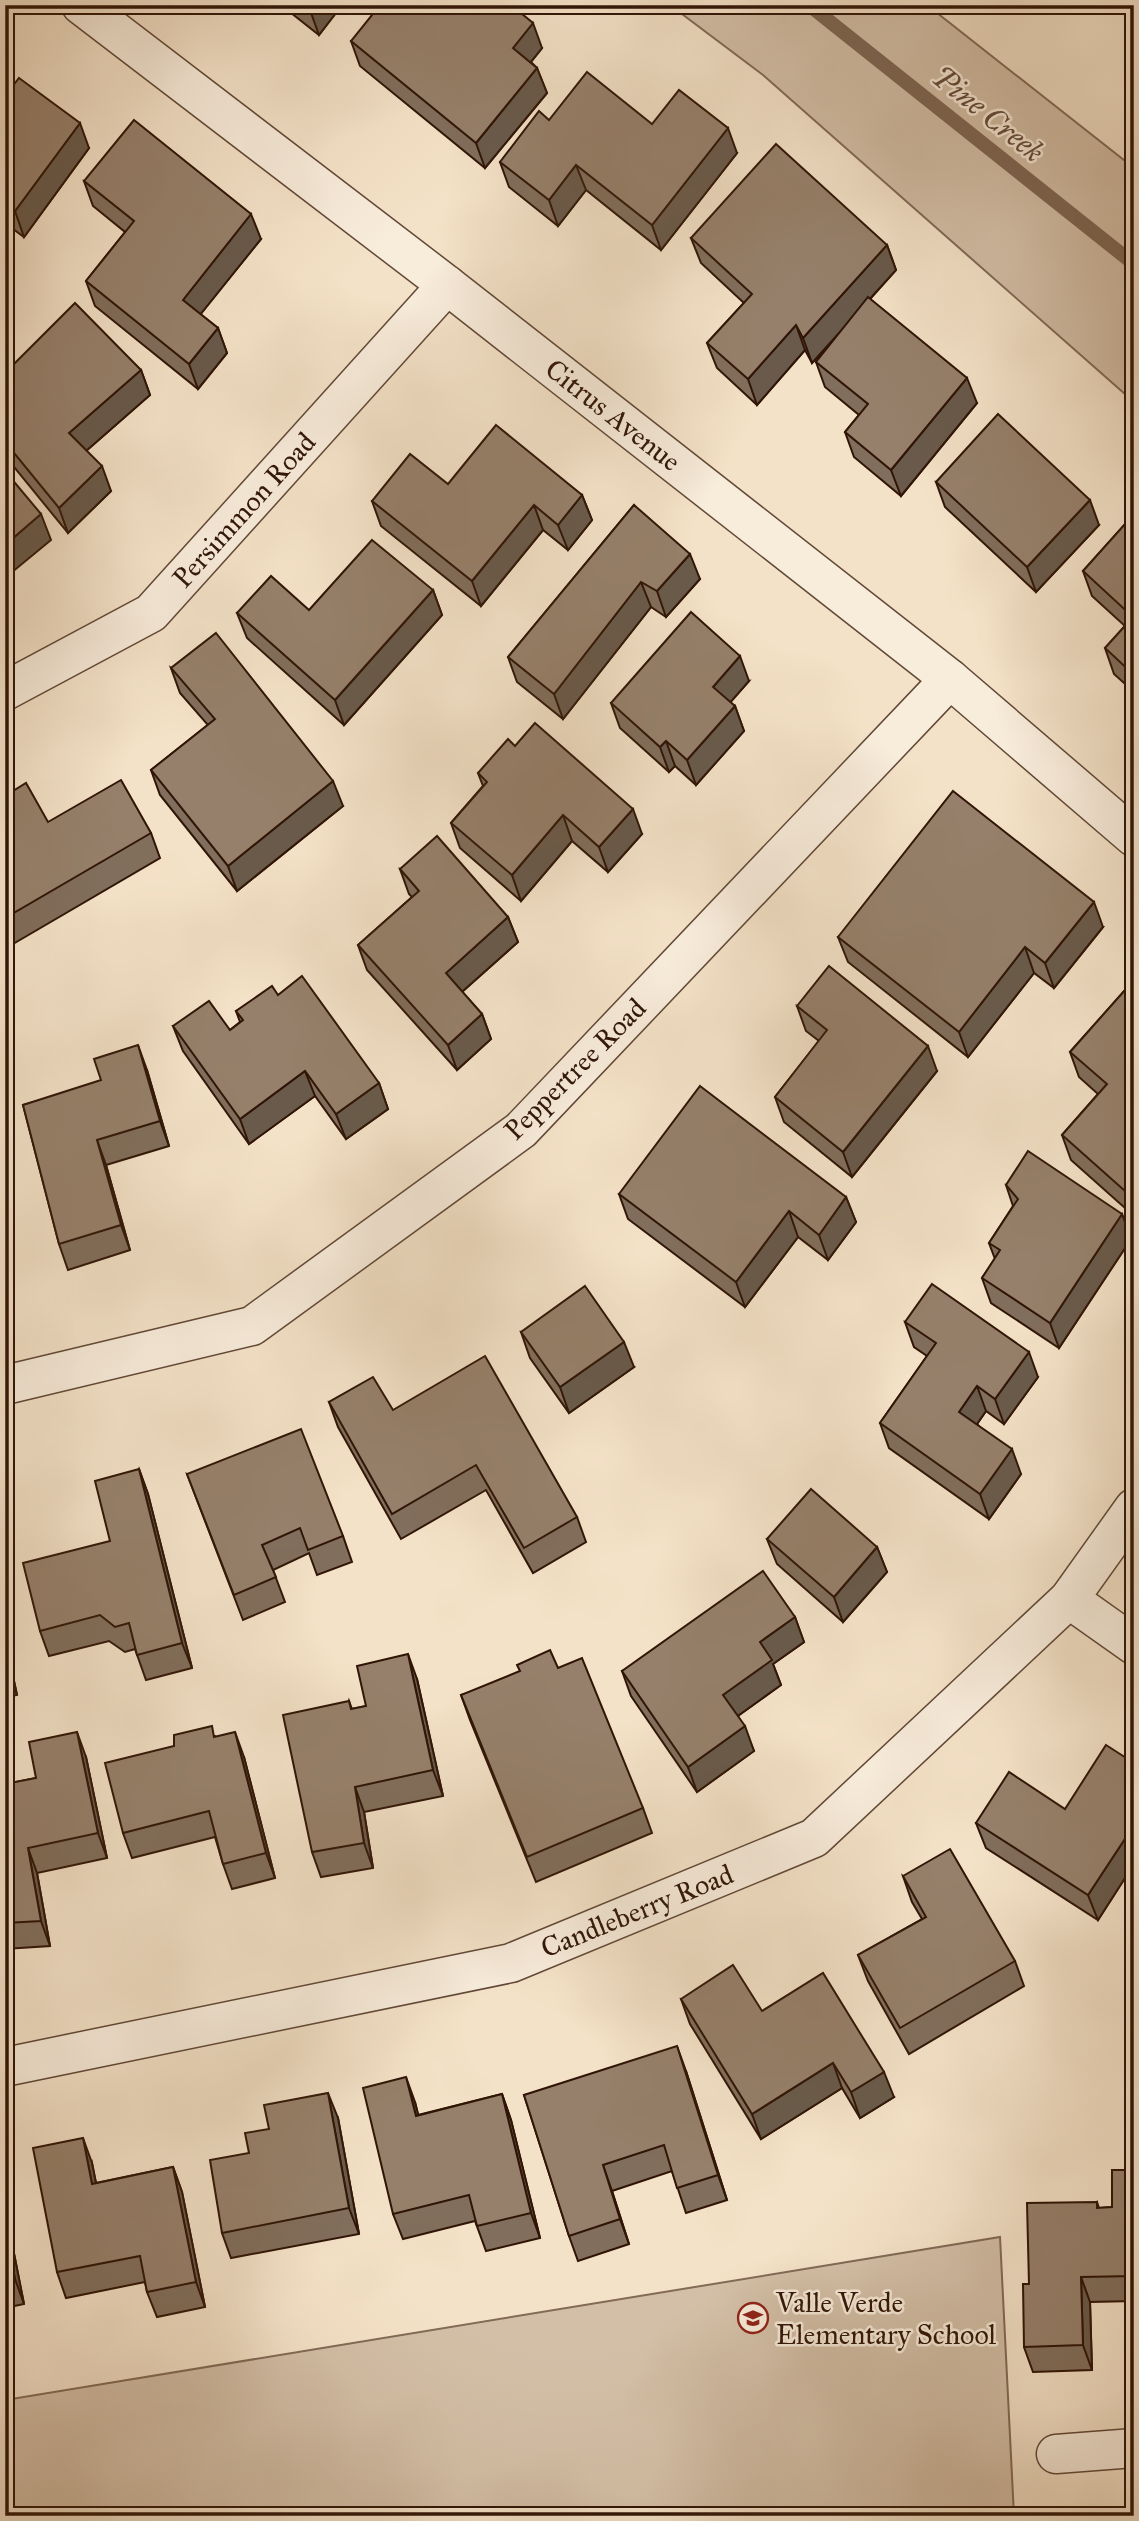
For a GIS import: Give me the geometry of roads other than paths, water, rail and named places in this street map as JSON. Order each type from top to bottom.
[{"type":"street","name":"Citrus Avenue","points":[[81,5],[447,285],[950,679],[1134,837]]},
{"type":"street","name":"Persimmon Road","points":[[5,691],[151,613],[447,285]]},
{"type":"street","name":"Peppertree Road","points":[[5,1385],[251,1326],[521,1130],[950,679]]},
{"type":"street","name":"Candleberry Road","points":[[5,2067],[510,1963],[814,1838],[1069,1600],[1134,1508]]},
{"type":"street","points":[[1069,1600],[1134,1645]]},
{"type":"street","points":[[1056,2454],[1134,2448]]},
{"type":"waterway","name":"Pine Creek","points":[[809,5],[1134,264]]},
{"type":"place","name":"Valle Verde Elementary School","points":[[753,2318]]}]
